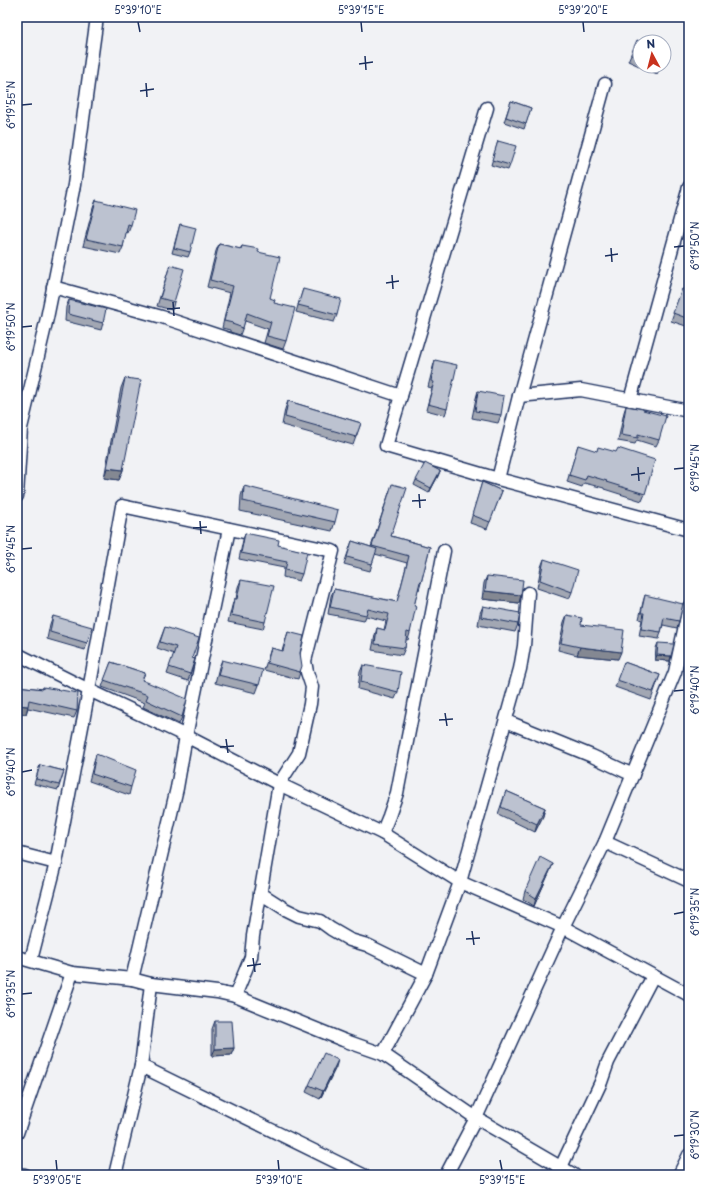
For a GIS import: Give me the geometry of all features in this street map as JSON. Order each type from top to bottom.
[{"type":"street","points":[[17,496],[21,428],[53,288],[74,185],[97,17]]},
{"type":"street","points":[[498,479],[519,396],[605,84]]},
{"type":"street","points":[[487,108],[386,446],[498,479],[689,530]]},
{"type":"street","points":[[630,400],[689,187]]},
{"type":"street","points":[[53,288],[162,317],[401,396]]},
{"type":"street","points":[[519,396],[581,390],[689,411]]},
{"type":"street","points":[[31,960],[56,863],[122,506],[333,551],[306,661],[307,672],[312,687],[310,704],[299,753],[279,784],[251,957],[234,996]]},
{"type":"street","points":[[132,979],[177,788],[186,736],[229,529]]},
{"type":"street","points":[[382,833],[397,793],[444,551]]},
{"type":"street","points":[[382,1054],[426,974],[460,882],[506,721],[521,661],[524,646],[528,593]]},
{"type":"street","points":[[446,1175],[476,1118],[563,927],[605,842],[675,672],[689,607]]},
{"type":"street","points":[[17,654],[186,736],[279,784],[382,833],[460,882],[563,927],[689,995]]},
{"type":"street","points":[[506,721],[592,756],[633,775]]},
{"type":"street","points":[[605,842],[689,881]]},
{"type":"street","points":[[17,853],[56,863]]},
{"type":"street","points":[[260,894],[299,916],[320,921],[350,940],[367,945],[426,974]]},
{"type":"street","points":[[17,957],[72,973],[132,979],[151,984],[217,992],[234,996],[382,1054],[476,1118],[574,1175]]},
{"type":"street","points":[[17,1133],[72,973]]},
{"type":"street","points":[[562,1168],[608,1062],[653,976]]},
{"type":"street","points":[[115,1175],[141,1066],[151,984]]},
{"type":"street","points":[[141,1066],[363,1175]]},
{"type":"street","points":[[679,1175],[689,1155]]},
{"type":"street","points":[[17,1174],[25,1175]]},
{"type":"building","points":[[511,101],[531,108],[526,124],[506,117]]},
{"type":"building","points":[[498,141],[516,146],[510,165],[492,160]]},
{"type":"building","points":[[96,200],[135,210],[131,225],[128,224],[123,247],[86,239]]},
{"type":"building","points":[[180,224],[196,228],[190,252],[174,248]]},
{"type":"building","points":[[219,244],[241,249],[242,246],[259,249],[258,252],[280,257],[270,298],[275,300],[274,303],[295,308],[286,341],[267,336],[271,322],[247,313],[243,328],[232,324],[233,323],[224,321],[233,286],[210,280]]},
{"type":"building","points":[[170,265],[184,269],[174,302],[160,298]]},
{"type":"building","points":[[303,289],[341,299],[337,315],[298,305]]},
{"type":"building","points":[[682,289],[689,291],[689,319],[673,313]]},
{"type":"building","points":[[69,300],[106,309],[103,323],[68,314]]},
{"type":"building","points":[[435,360],[457,365],[447,409],[428,404],[434,382],[431,381]]},
{"type":"building","points":[[125,378],[141,380],[123,470],[107,468]]},
{"type":"building","points":[[478,391],[504,396],[501,415],[475,411]]},
{"type":"building","points":[[288,401],[361,423],[356,437],[285,417]]},
{"type":"building","points":[[626,406],[643,409],[666,416],[659,440],[638,434],[638,438],[621,435]]},
{"type":"building","points":[[578,445],[597,451],[598,447],[616,452],[618,448],[655,460],[645,494],[587,475],[585,480],[569,475]]},
{"type":"building","points":[[425,463],[440,471],[431,488],[416,480]]},
{"type":"building","points":[[482,482],[502,491],[490,522],[472,515]]},
{"type":"building","points":[[392,484],[407,488],[391,536],[430,547],[414,606],[416,606],[410,633],[407,632],[405,648],[375,644],[377,628],[385,630],[389,614],[368,609],[366,615],[330,607],[334,589],[397,602],[409,556],[372,546]]},
{"type":"building","points":[[244,486],[338,510],[335,522],[243,501]]},
{"type":"building","points":[[245,533],[279,540],[278,545],[307,552],[302,574],[285,570],[287,562],[241,553]]},
{"type":"building","points":[[352,541],[377,549],[372,564],[347,557]]},
{"type":"building","points":[[544,559],[578,570],[572,592],[540,580]]},
{"type":"building","points":[[487,576],[523,580],[521,595],[485,591]]},
{"type":"building","points":[[241,580],[274,586],[265,622],[231,615],[234,599],[237,599]]},
{"type":"building","points":[[645,595],[683,604],[679,621],[664,618],[661,632],[641,629],[644,613],[641,613]]},
{"type":"building","points":[[483,606],[520,613],[518,624],[481,617]]},
{"type":"building","points":[[567,615],[582,618],[581,625],[624,630],[621,652],[561,643]]},
{"type":"building","points":[[53,616],[92,627],[87,643],[50,632]]},
{"type":"building","points":[[165,627],[199,638],[192,658],[195,659],[190,674],[169,667],[176,647],[160,642]]},
{"type":"building","points":[[288,632],[304,636],[300,653],[302,666],[300,672],[267,663],[271,648],[283,651]]},
{"type":"building","points":[[658,643],[674,644],[671,656],[657,655]]},
{"type":"building","points":[[222,660],[263,670],[259,685],[218,675]]},
{"type":"building","points":[[111,662],[145,673],[142,680],[187,699],[182,717],[146,700],[148,695],[104,680]]},
{"type":"building","points":[[624,662],[660,675],[653,692],[617,680]]},
{"type":"building","points":[[363,665],[401,672],[398,692],[361,682]]},
{"type":"building","points":[[17,686],[43,689],[43,687],[78,693],[77,711],[29,700],[28,706],[17,705]]},
{"type":"building","points":[[96,754],[136,770],[131,787],[92,774]]},
{"type":"building","points":[[40,765],[64,771],[59,785],[36,779]]},
{"type":"building","points":[[506,791],[545,808],[537,824],[501,807]]},
{"type":"building","points":[[540,857],[553,864],[536,898],[525,891]]},
{"type":"building","points":[[215,1021],[232,1021],[234,1048],[215,1049]]},
{"type":"building","points":[[324,1053],[338,1060],[323,1091],[309,1085]]}]
